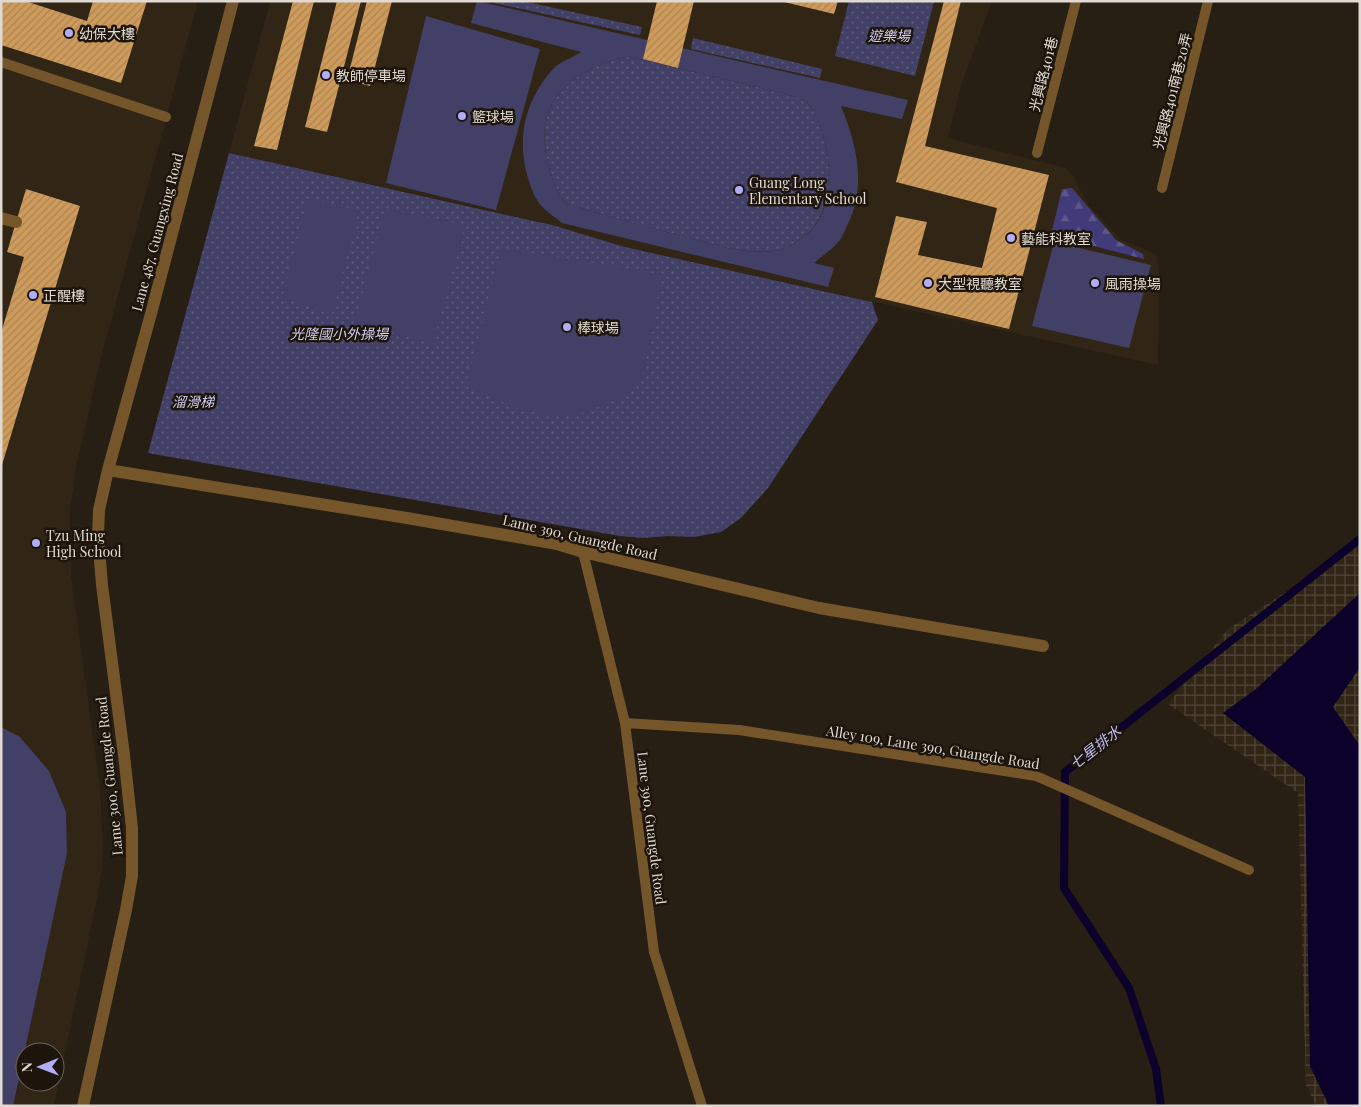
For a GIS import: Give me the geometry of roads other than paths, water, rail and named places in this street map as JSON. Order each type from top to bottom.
[{"type":"street","name":"Lane 487, Guangxing Road","points":[[108,470],[233,1]]},
{"type":"street","points":[[1,218],[16,222]]},
{"type":"street","name":"Lame 390, Guangde Road","points":[[108,470],[435,522],[557,544],[583,552],[819,608],[1043,646]]},
{"type":"street","name":"Lame 300, Guangde Road","points":[[83,1106],[132,876],[132,828],[98,551],[99,510],[108,470]]},
{"type":"lane","name":"光興路401巷","points":[[1037,154],[1076,1]]},
{"type":"lane","name":"光興路401南巷20弄","points":[[1162,188],[1208,1]]},
{"type":"lane","points":[[1,62],[166,117]]},
{"type":"lane","name":"Lane 390, Guangde Road","points":[[583,552],[625,723],[654,952],[702,1106]]},
{"type":"lane","name":"Alley 109, Lane 390, Guangde Road","points":[[625,723],[738,730],[1036,776],[1249,870]]},
{"type":"waterway","name":"七星排水","points":[[1161,1106],[1156,1069],[1129,988],[1064,888],[1065,772],[1360,539]]},
{"type":"place","name":"幼保大樓","points":[[69,33]]},
{"type":"place","name":"教師停車場","points":[[326,75]]},
{"type":"place","name":"籃球場","points":[[462,116]]},
{"type":"place","name":"Guang Long Elementary School","points":[[739,190]]},
{"type":"place","name":"藝能科教室","points":[[1011,238]]},
{"type":"place","name":"大型視聽教室","points":[[928,283]]},
{"type":"place","name":"風雨操場","points":[[1095,283]]},
{"type":"place","name":"正醒樓","points":[[33,295]]},
{"type":"place","name":"棒球場","points":[[567,327]]},
{"type":"place","name":"Tzu Ming High School","points":[[36,543]]},
{"type":"park label","name":"遊樂場","points":[[889,35]]},
{"type":"park label","name":"光隆國小外操場","points":[[339,333]]},
{"type":"park label","name":"溜滑梯","points":[[193,401]]}]
